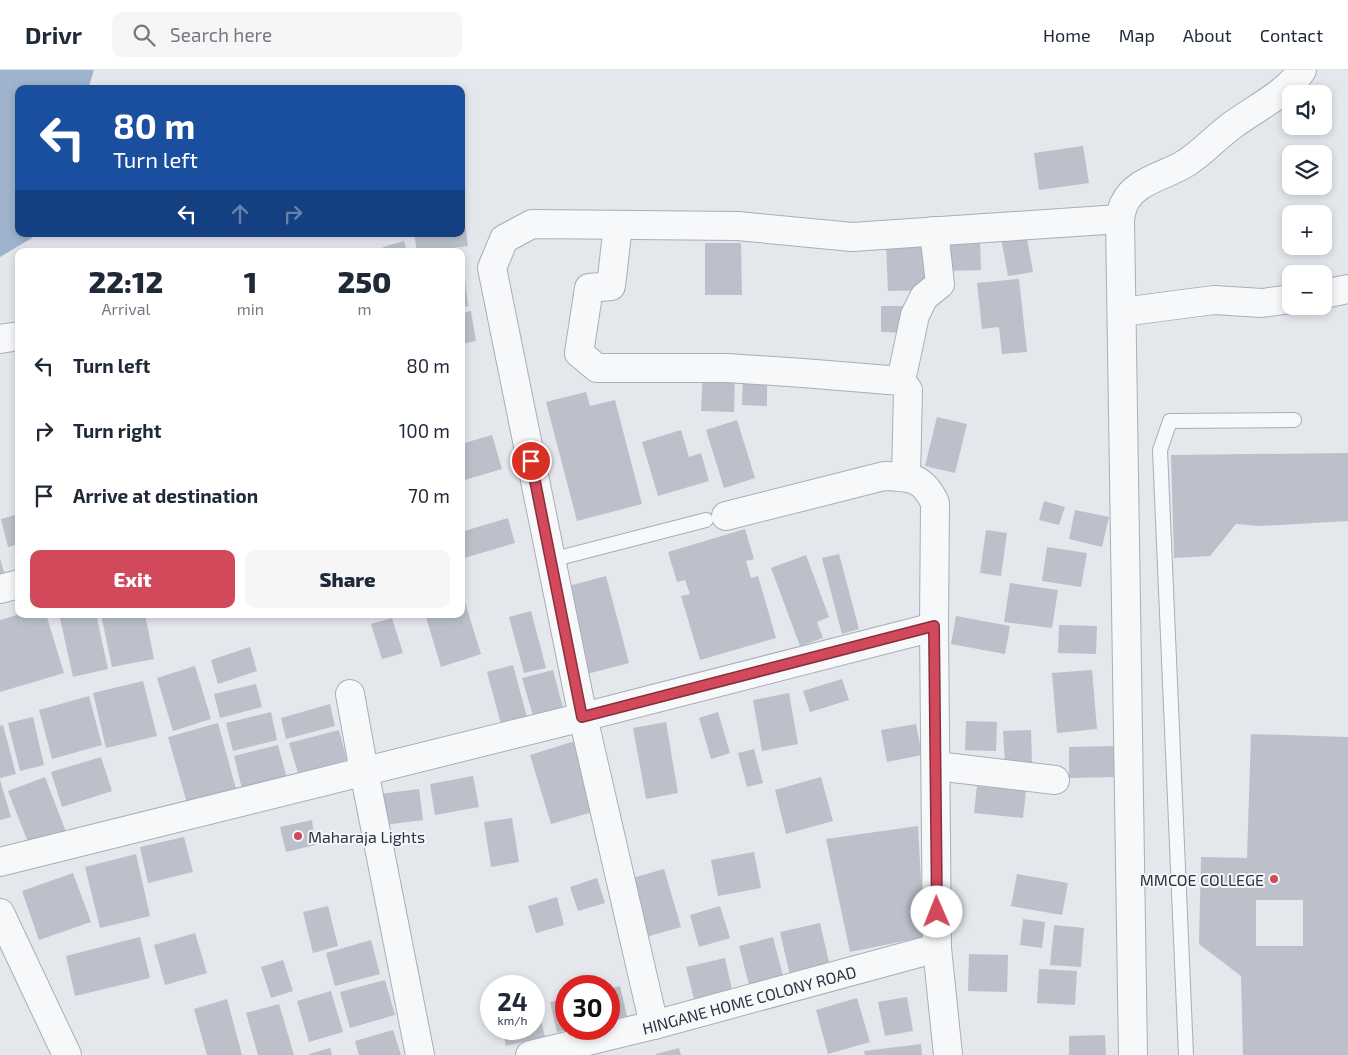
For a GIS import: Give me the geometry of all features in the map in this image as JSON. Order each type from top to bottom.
[{"type":"street","points":[[1133,1055],[1120,219],[1124,203],[1132,192],[1141,185],[1184,164],[1232,125],[1287,87],[1302,70]]},
{"type":"street","points":[[654,1025],[582,717],[492,268],[504,238],[532,224],[738,226],[852,237],[1120,219]]},
{"type":"street","points":[[618,224],[611,286],[589,288],[579,353],[597,368],[727,368],[901,380]]},
{"type":"street","points":[[906,477],[908,390],[901,380],[915,315],[924,297],[940,284],[934,231]]},
{"type":"street","points":[[1332,292],[1348,289]]},
{"type":"street","points":[[1122,312],[1214,300],[1262,303],[1282,300]]},
{"type":"street","points":[[0,339],[15,337]]},
{"type":"street","points":[[716,518],[884,476],[906,477],[919,482],[930,492],[935,503],[934,626],[938,948],[948,1055]]},
{"type":"street","points":[[0,589],[15,585]]},
{"type":"street","points":[[0,862],[582,717],[934,626]]},
{"type":"street","points":[[350,694],[420,1055]]},
{"type":"street","points":[[936,766],[1055,780]]},
{"type":"street","points":[[0,913],[67,1055]]},
{"type":"street","name":"HINGANE HOME COLONY ROAD","points":[[530,1055],[654,1025],[938,948]]},
{"type":"lane","points":[[1186,1055],[1160,450],[1170,421],[1294,420]]},
{"type":"lane","points":[[551,560],[716,518]]},
{"type":"water","points":[[0,70],[94,70],[89,85],[15,85],[15,237],[32,237],[0,257]]},
{"type":"building","points":[[1083,146],[1089,183],[1039,190],[1034,153]]},
{"type":"building","points":[[465,225],[468,246],[416,248],[415,237],[465,237]]},
{"type":"building","points":[[1026,233],[1033,272],[1008,276],[1001,238]]},
{"type":"building","points":[[980,240],[981,270],[946,271],[945,241]]},
{"type":"building","points":[[404,241],[406,248],[383,248]]},
{"type":"building","points":[[705,243],[741,243],[742,295],[705,295]]},
{"type":"building","points":[[928,243],[930,290],[888,291],[886,244]]},
{"type":"building","points":[[1019,279],[1027,352],[1002,354],[999,327],[982,329],[977,283]]},
{"type":"building","points":[[465,280],[468,306],[465,306]]},
{"type":"building","points":[[881,306],[908,306],[907,333],[881,332]]},
{"type":"building","points":[[471,311],[476,341],[465,343],[465,312]]},
{"type":"building","points":[[703,370],[735,371],[734,412],[701,411]]},
{"type":"building","points":[[743,374],[767,374],[767,406],[742,405]]},
{"type":"building","points":[[586,392],[590,406],[615,400],[642,504],[577,521],[546,402]]},
{"type":"building","points":[[937,417],[967,424],[955,473],[925,466]]},
{"type":"building","points":[[737,420],[755,478],[724,488],[706,430]]},
{"type":"building","points":[[681,430],[689,457],[701,453],[709,481],[658,496],[642,442]]},
{"type":"building","points":[[492,435],[502,469],[465,480],[465,443]]},
{"type":"building","points":[[1348,453],[1348,521],[1260,526],[1236,524],[1210,556],[1174,558],[1171,455]]},
{"type":"building","points":[[1044,501],[1065,507],[1059,525],[1039,520]]},
{"type":"building","points":[[1075,510],[1109,517],[1102,547],[1069,539]]},
{"type":"building","points":[[15,515],[15,545],[8,547],[1,519]]},
{"type":"building","points":[[508,518],[515,543],[465,558],[465,531]]},
{"type":"building","points":[[745,529],[754,559],[746,561],[751,578],[758,576],[776,638],[700,660],[681,596],[690,594],[685,580],[677,582],[668,552]]},
{"type":"building","points":[[986,530],[1007,533],[1001,576],[980,573]]},
{"type":"building","points":[[1047,547],[1087,553],[1081,587],[1042,581]]},
{"type":"building","points":[[839,554],[859,629],[842,634],[822,558]]},
{"type":"building","points":[[806,555],[829,617],[817,622],[823,638],[800,646],[771,568]]},
{"type":"building","points":[[0,558],[5,576],[0,577]]},
{"type":"building","points":[[606,576],[629,663],[583,675],[561,588]]},
{"type":"building","points":[[1010,583],[1058,590],[1052,628],[1004,622]]},
{"type":"building","points":[[465,603],[481,654],[441,667],[426,618],[465,618]]},
{"type":"building","points":[[531,611],[546,668],[524,673],[509,617]]},
{"type":"building","points":[[15,616],[15,618],[47,618],[64,673],[0,692],[0,620]]},
{"type":"building","points":[[956,616],[1010,626],[1005,654],[951,644]]},
{"type":"building","points":[[60,618],[97,618],[108,669],[73,677]]},
{"type":"building","points":[[102,618],[146,618],[154,659],[112,667]]},
{"type":"building","points":[[392,618],[403,653],[382,659],[371,624]]},
{"type":"building","points":[[1059,625],[1097,626],[1096,654],[1058,653]]},
{"type":"building","points":[[250,647],[257,671],[218,684],[211,660]]},
{"type":"building","points":[[513,665],[528,721],[502,728],[487,672]]},
{"type":"building","points":[[195,666],[211,719],[173,731],[157,678]]},
{"type":"building","points":[[553,670],[563,708],[533,716],[522,678]]},
{"type":"building","points":[[1092,670],[1097,729],[1057,733],[1052,673]]},
{"type":"building","points":[[842,679],[849,700],[810,712],[803,691]]},
{"type":"building","points":[[143,681],[157,736],[106,748],[93,693]]},
{"type":"building","points":[[256,684],[262,707],[220,718],[214,694]]},
{"type":"building","points":[[789,693],[798,744],[762,751],[753,700]]},
{"type":"building","points":[[89,696],[102,745],[52,759],[39,710]]},
{"type":"building","points":[[330,704],[335,726],[286,739],[281,718]]},
{"type":"building","points":[[271,712],[277,740],[233,751],[226,723]]},
{"type":"building","points":[[718,712],[730,753],[711,759],[699,718]]},
{"type":"building","points":[[33,717],[44,765],[20,771],[8,723]]},
{"type":"building","points":[[966,721],[997,722],[996,751],[965,750]]},
{"type":"building","points":[[666,722],[678,793],[646,799],[633,728]]},
{"type":"building","points":[[218,723],[236,789],[187,803],[168,737]]},
{"type":"building","points":[[916,724],[922,755],[887,762],[881,730]]},
{"type":"building","points":[[3,725],[16,774],[0,778],[0,726]]},
{"type":"building","points":[[339,730],[347,760],[298,773],[289,743]]},
{"type":"building","points":[[1031,730],[1032,764],[1005,765],[1003,731]]},
{"type":"building","name":"MMCOE COLLEGE","points":[[1251,734],[1348,737],[1348,1055],[1243,1055],[1241,976],[1199,944],[1201,857],[1247,858]],"holes":[[[1256,900],[1303,900],[1303,946],[1256,946]]]},
{"type":"building","points":[[575,741],[596,811],[551,824],[530,755]]},
{"type":"building","points":[[278,745],[287,778],[242,789],[234,756]]},
{"type":"building","points":[[1116,746],[1116,777],[1069,778],[1069,747]]},
{"type":"building","points":[[754,749],[763,783],[747,787],[738,753]]},
{"type":"building","points":[[101,757],[112,791],[62,807],[51,772]]},
{"type":"building","points":[[473,776],[479,807],[435,815],[430,784]]},
{"type":"building","points":[[45,777],[66,832],[29,845],[8,791]]},
{"type":"building","points":[[821,777],[833,821],[786,834],[775,790]]},
{"type":"building","points":[[0,780],[11,817],[0,820]]},
{"type":"building","points":[[977,786],[1026,791],[1023,818],[974,813]]},
{"type":"building","points":[[419,789],[423,820],[384,825],[380,794]]},
{"type":"building","points":[[512,818],[519,862],[491,867],[484,822]]},
{"type":"building","name":"Maharaja Lights","points":[[312,820],[315,845],[286,852],[280,827]]},
{"type":"building","points":[[918,826],[924,937],[850,952],[826,839]]},
{"type":"building","points":[[184,837],[193,872],[148,883],[140,847]]},
{"type":"building","points":[[754,852],[761,888],[718,896],[711,860]]},
{"type":"building","points":[[136,854],[150,916],[100,928],[85,867]]},
{"type":"building","points":[[664,869],[681,927],[646,937],[629,879]]},
{"type":"building","points":[[73,873],[91,922],[39,940],[22,891]]},
{"type":"building","points":[[1017,874],[1068,883],[1062,915],[1011,906]]},
{"type":"building","points":[[597,878],[605,903],[578,911],[570,887]]},
{"type":"building","points":[[557,897],[564,925],[536,933],[528,906]]},
{"type":"building","points":[[328,906],[338,946],[313,953],[303,912]]},
{"type":"building","points":[[720,906],[730,938],[699,947],[690,915]]},
{"type":"building","points":[[1023,919],[1045,922],[1042,948],[1020,945]]},
{"type":"building","points":[[820,923],[830,967],[790,976],[780,932]]},
{"type":"building","points":[[1054,925],[1084,928],[1081,967],[1050,965]]},
{"type":"building","points":[[195,933],[207,973],[165,985],[154,945]]},
{"type":"building","points":[[140,937],[150,978],[75,996],[66,956]]},
{"type":"building","points":[[773,937],[783,976],[749,985],[739,946]]},
{"type":"building","points":[[371,940],[380,974],[335,986],[326,953]]},
{"type":"building","points":[[969,954],[1008,955],[1007,992],[968,991]]},
{"type":"building","points":[[725,958],[732,990],[694,999],[686,967]]},
{"type":"building","points":[[283,960],[293,991],[271,998],[261,967]]},
{"type":"building","points":[[1039,969],[1077,971],[1075,1005],[1037,1003]]},
{"type":"building","points":[[385,980],[395,1015],[350,1028],[340,992]]},
{"type":"building","points":[[620,986],[627,1016],[620,1018]]},
{"type":"building","points":[[331,991],[343,1032],[309,1042],[297,1001]]},
{"type":"building","points":[[907,997],[913,1031],[885,1036],[878,1002]]},
{"type":"building","points":[[857,998],[870,1042],[828,1054],[816,1010]]},
{"type":"building","points":[[227,999],[242,1055],[207,1055],[194,1009]]},
{"type":"building","points":[[555,1001],[555,1023],[550,1002]]},
{"type":"building","points":[[279,1004],[294,1055],[258,1055],[246,1013]]},
{"type":"building","points":[[393,1030],[401,1055],[359,1055],[355,1041]]},
{"type":"building","points":[[1105,1035],[1106,1055],[1069,1055],[1069,1036]]},
{"type":"building","points":[[505,1040],[532,1040],[506,1046]]},
{"type":"building","points":[[921,1044],[922,1055],[865,1055],[864,1051]]},
{"type":"building","points":[[330,1048],[332,1055],[309,1055],[309,1054]]},
{"type":"building","points":[[679,1048],[681,1055],[656,1054]]},
{"type":"place","name":"Maharaja Lights","points":[[298,836]]},
{"type":"place","name":"MMCOE COLLEGE","points":[[1274,879]]},
{"type":"route","points":[[531,461],[582,717],[934,626],[937,912]]}]
